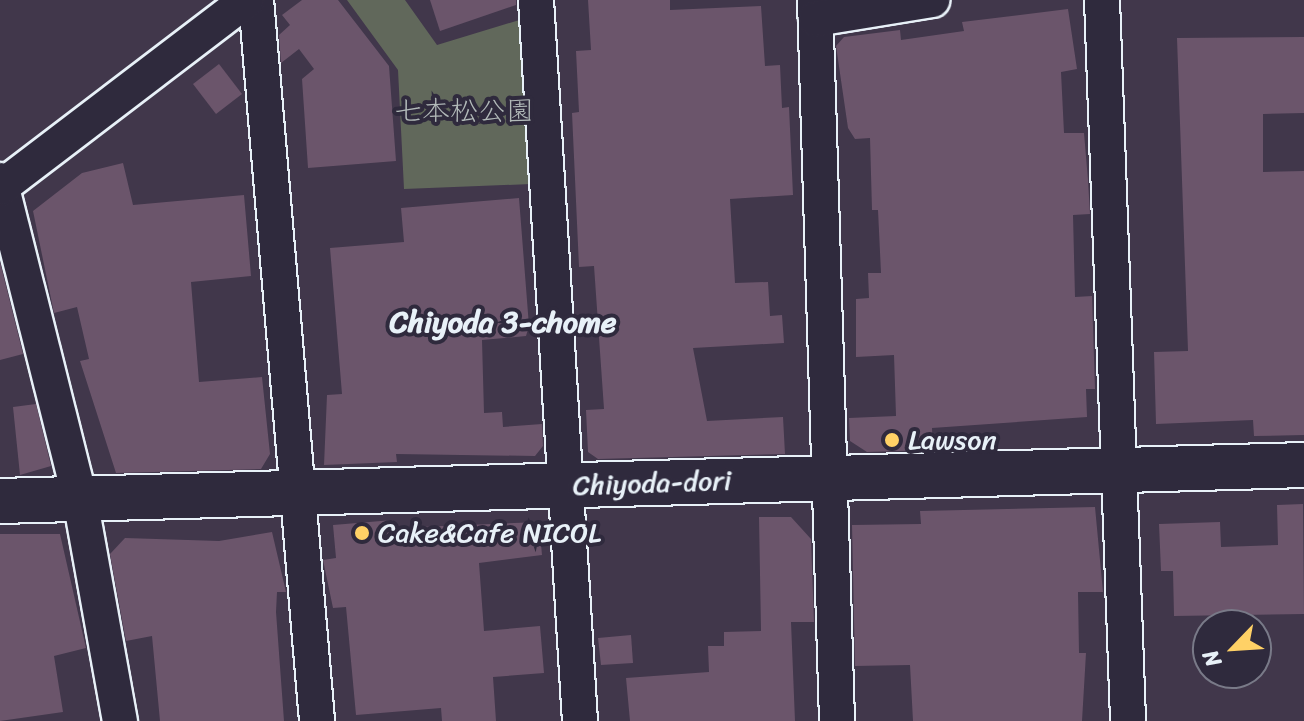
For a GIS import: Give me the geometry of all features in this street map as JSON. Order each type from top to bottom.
[{"type":"street","points":[[120,721],[80,499],[1,185],[247,0]]},
{"type":"street","points":[[256,0],[317,721]]},
{"type":"street","points":[[536,0],[580,721]]},
{"type":"street","points":[[837,721],[816,10],[932,0]]},
{"type":"street","points":[[1102,0],[1122,471],[1128,721]]},
{"type":"street","name":"Chiyoda-dori","points":[[0,501],[1304,465]]},
{"type":"green space","name":"七本松公園","points":[[347,0],[405,0],[437,45],[526,18],[531,184],[404,189],[398,70]]},
{"type":"building","points":[[302,0],[338,0],[389,66],[396,161],[308,168],[302,79],[314,69],[299,49],[281,63],[279,35],[290,25],[282,15]]},
{"type":"building","points":[[430,0],[516,0],[516,5],[440,31]]},
{"type":"building","points":[[588,0],[670,0],[670,10],[761,6],[765,66],[780,65],[782,108],[789,107],[793,195],[730,199],[735,283],[768,282],[770,316],[782,315],[784,343],[693,348],[707,421],[783,417],[785,454],[598,459],[588,452],[586,410],[604,409],[594,266],[579,267],[572,113],[579,112],[576,51],[591,50]]},
{"type":"building","points":[[1068,9],[1077,69],[1061,72],[1064,133],[1084,133],[1090,214],[1073,215],[1075,297],[1092,296],[1095,389],[1086,389],[1087,417],[932,428],[933,450],[867,452],[850,441],[849,418],[896,416],[894,355],[856,357],[856,299],[869,298],[868,273],[881,273],[878,210],[872,210],[870,138],[855,139],[848,128],[836,46],[844,37],[900,30],[901,40],[964,31],[962,22]]},
{"type":"building","points":[[1304,37],[1304,113],[1263,114],[1263,172],[1304,171],[1304,435],[1254,436],[1253,420],[1156,424],[1154,352],[1188,351],[1177,38]]},
{"type":"building","points":[[219,64],[242,94],[216,114],[193,84]]},
{"type":"building","points":[[123,163],[133,205],[244,195],[251,276],[191,282],[199,382],[262,377],[270,454],[261,469],[116,473],[80,361],[89,359],[77,307],[54,313],[33,211],[82,173]]},
{"type":"building","points":[[519,198],[529,326],[526,336],[482,340],[484,413],[502,412],[503,427],[542,424],[543,446],[535,456],[396,454],[397,462],[324,465],[327,395],[342,394],[330,248],[404,242],[401,208]]},
{"type":"building","points":[[0,262],[23,354],[0,360]]},
{"type":"building","points":[[36,404],[51,466],[20,475],[13,407]]},
{"type":"building","points":[[1303,504],[1304,614],[1272,614],[1272,609],[1192,609],[1192,616],[1174,616],[1173,571],[1161,571],[1159,524],[1220,522],[1221,547],[1278,545],[1277,505]]},
{"type":"building","points":[[1095,507],[1103,592],[1078,592],[1079,653],[1086,653],[1082,721],[913,721],[910,665],[855,666],[852,525],[921,524],[920,511]]},
{"type":"building","points":[[759,517],[791,517],[811,539],[814,622],[791,622],[795,721],[630,721],[626,678],[709,672],[708,646],[724,646],[724,632],[761,631]]},
{"type":"building","points":[[393,520],[394,528],[539,522],[542,555],[479,563],[484,631],[540,626],[544,673],[493,677],[496,721],[442,721],[441,708],[356,715],[346,607],[333,608],[323,560],[336,558],[333,525]]},
{"type":"building","points":[[272,532],[286,592],[277,592],[276,612],[284,721],[160,721],[152,636],[126,641],[110,554],[125,538],[219,541]]},
{"type":"building","points":[[0,534],[60,534],[86,648],[54,656],[63,712],[0,721]]},
{"type":"building","points":[[631,635],[633,663],[601,665],[598,638]]},
{"type":"place","name":"Lawson","points":[[892,440]]},
{"type":"place","name":"Cake&Cafe NICOL","points":[[362,533]]},
{"type":"district","name":"Chiyoda 3-chome","points":[[503,322]]}]
